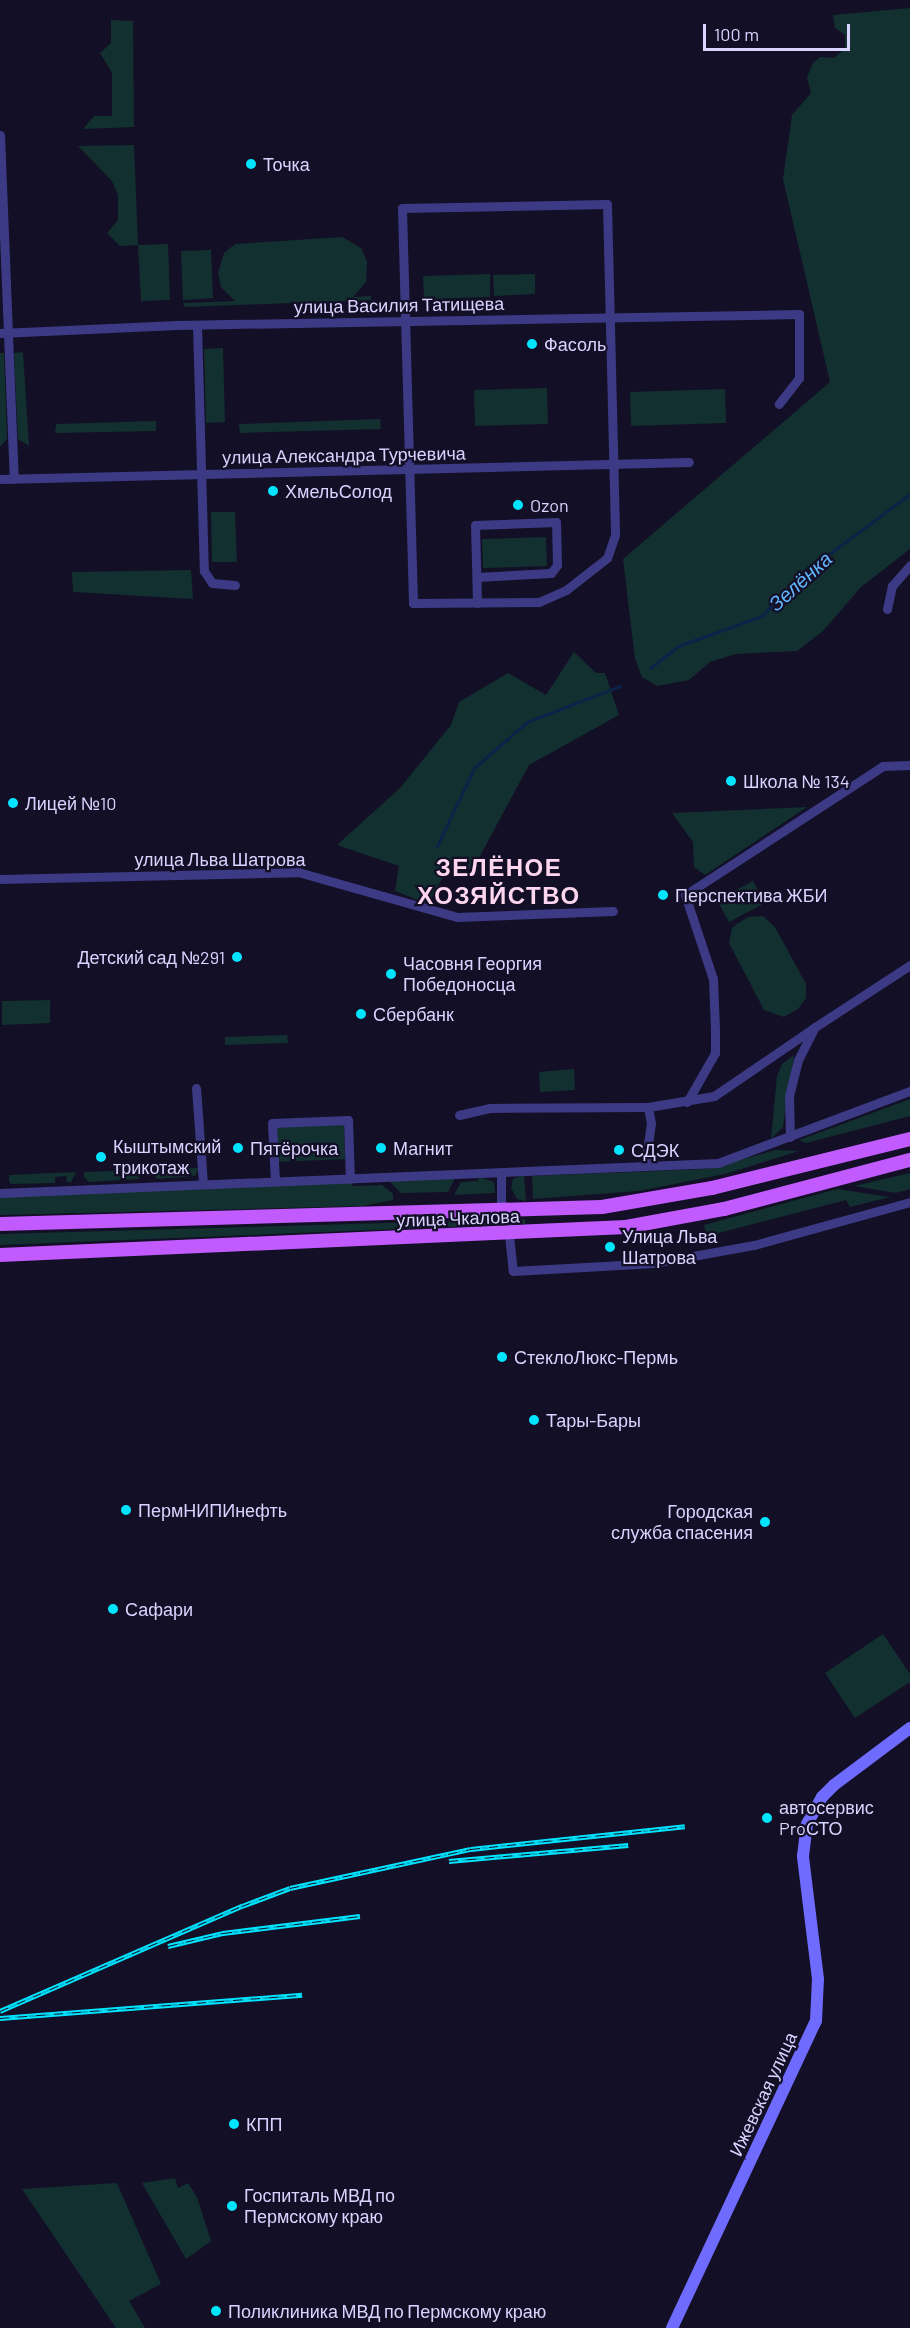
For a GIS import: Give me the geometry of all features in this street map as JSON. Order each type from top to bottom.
[{"type":"main road","name":"улица Чкалова","points":[[0,1224],[602,1207],[647,1201],[910,1139]]},
{"type":"main road","name":"улица Чкалова","points":[[0,1255],[509,1235],[626,1227],[724,1209],[910,1160]]},
{"type":"street","points":[[0,135],[4,333],[14,479]]},
{"type":"street","points":[[607,204],[609,318],[615,535],[607,558],[554,597],[539,602],[413,603],[407,470],[402,208],[607,204]]},
{"type":"street","name":"улица Василия Татищева","points":[[4,333],[197,325],[799,314],[799,378],[779,404]]},
{"type":"street","points":[[197,325],[199,475],[204,571],[212,584],[235,585]]},
{"type":"street","name":"улица Александра Турчевича","points":[[0,479],[689,462]]},
{"type":"street","points":[[477,577],[551,573],[557,565],[556,522],[475,525],[477,603]]},
{"type":"street","points":[[887,609],[892,586],[910,565]]},
{"type":"street","points":[[687,1102],[715,1053],[715,1029],[713,979],[685,895],[883,766],[910,765]]},
{"type":"street","name":"улица Льва Шатрова","points":[[0,879],[298,872],[457,917],[613,911]]},
{"type":"street","points":[[459,1115],[489,1108],[648,1107],[714,1096],[910,965]]},
{"type":"street","points":[[790,1137],[789,1096],[798,1060],[815,1027]]},
{"type":"street","points":[[196,1088],[203,1184]]},
{"type":"street","points":[[0,1193],[718,1163],[910,1091]]},
{"type":"street","points":[[645,1167],[651,1123],[648,1107]]},
{"type":"street","points":[[274,1181],[272,1123],[348,1120],[350,1179]]},
{"type":"street","points":[[501,1173],[501,1211]]},
{"type":"street","points":[[509,1235],[513,1271],[654,1263],[754,1245],[910,1202]]},
{"type":"street","name":"Ижевская улица","points":[[672,2328],[816,2021],[818,1979],[803,1856],[807,1824],[828,1791],[910,1728]]},
{"type":"green space","points":[[910,8],[910,549],[861,587],[823,631],[797,651],[736,654],[710,662],[689,680],[657,686],[642,677],[635,659],[623,559],[830,382],[783,179],[792,115],[811,93],[807,77],[813,63],[820,57],[834,58],[845,49],[845,35],[835,28],[833,15]]},
{"type":"green space","points":[[111,20],[133,21],[134,127],[83,129],[94,116],[112,116],[112,73],[100,53],[111,43]]},
{"type":"green space","points":[[134,145],[138,245],[120,246],[107,233],[118,220],[118,195],[112,181],[78,146]]},
{"type":"green space","points":[[342,237],[361,248],[367,261],[366,282],[353,297],[371,296],[371,300],[184,307],[183,303],[235,301],[221,287],[218,273],[224,253],[235,244]]},
{"type":"green space","points":[[168,244],[170,300],[141,301],[138,245]]},
{"type":"green space","points":[[211,250],[213,298],[183,300],[181,251]]},
{"type":"green space","points":[[490,274],[490,297],[424,299],[423,276]]},
{"type":"green space","points":[[535,274],[535,294],[494,296],[493,275]]},
{"type":"green space","points":[[223,348],[225,422],[206,423],[204,349]]},
{"type":"green space","points":[[23,352],[29,446],[18,439],[14,353]]},
{"type":"green space","points":[[0,353],[4,353],[7,439],[0,447]]},
{"type":"green space","points":[[547,388],[548,424],[475,426],[474,390]]},
{"type":"green space","points":[[725,389],[726,423],[631,426],[630,392]]},
{"type":"green space","points":[[380,419],[381,429],[240,433],[239,424]]},
{"type":"green space","points":[[156,421],[156,431],[55,433],[56,424]]},
{"type":"green space","points":[[211,512],[235,512],[237,562],[212,562]]},
{"type":"green space","points":[[546,537],[547,566],[483,568],[482,539]]},
{"type":"green space","points":[[191,570],[193,599],[73,592],[72,572]]},
{"type":"green space","points":[[574,652],[596,673],[605,673],[619,715],[529,765],[473,869],[448,868],[428,904],[395,891],[399,866],[337,845],[400,788],[451,725],[459,702],[508,673],[546,695]]},
{"type":"green space","points":[[807,807],[705,875],[694,867],[693,842],[672,813]]},
{"type":"green space","points":[[753,881],[765,903],[729,922],[717,900]]},
{"type":"green space","points":[[763,916],[775,927],[806,984],[806,998],[798,1009],[784,1017],[764,1010],[729,943],[732,928],[737,924],[748,917]]},
{"type":"green space","points":[[50,1000],[50,1023],[2,1025],[2,1001]]},
{"type":"green space","points":[[287,1035],[288,1043],[225,1045],[225,1037]]},
{"type":"green space","points":[[794,1055],[783,1127],[771,1139],[777,1076],[782,1064]]},
{"type":"green space","points":[[574,1069],[575,1090],[540,1092],[539,1072]]},
{"type":"green space","points":[[910,1099],[910,1116],[806,1143],[799,1140]]},
{"type":"green space","points":[[344,1123],[345,1159],[277,1162],[275,1125]]},
{"type":"green space","points":[[776,1150],[799,1151],[725,1174],[639,1191],[533,1199],[532,1176],[707,1169]]},
{"type":"green space","points":[[199,1168],[195,1176],[157,1179],[150,1170]]},
{"type":"green space","points":[[142,1170],[138,1179],[89,1182],[84,1177],[84,1172]]},
{"type":"green space","points":[[76,1172],[71,1182],[67,1182],[66,1176],[55,1177],[55,1183],[11,1184],[9,1181],[9,1175]]},
{"type":"green space","points":[[910,1173],[910,1189],[896,1193],[854,1186]]},
{"type":"green space","points":[[524,1175],[526,1201],[517,1199],[511,1188],[513,1179]]},
{"type":"green space","points":[[479,1177],[494,1182],[495,1193],[454,1195],[461,1182],[478,1181]]},
{"type":"green space","points":[[455,1178],[448,1192],[401,1193],[388,1180]]},
{"type":"green space","points":[[351,1182],[352,1186],[382,1185],[393,1194],[393,1200],[363,1206],[0,1215],[0,1196]]},
{"type":"green space","points":[[837,1189],[890,1197],[850,1207],[846,1200],[707,1236],[704,1225]]},
{"type":"green space","points":[[525,1219],[525,1224],[0,1245],[0,1234]]},
{"type":"green space","points":[[883,1634],[910,1674],[910,1682],[855,1718],[825,1673]]},
{"type":"green space","points":[[175,2178],[178,2188],[188,2183],[197,2197],[211,2241],[186,2259],[142,2183]]},
{"type":"green space","points":[[117,2183],[161,2284],[129,2301],[145,2328],[116,2328],[22,2189]]},
{"type":"waterway","name":"Зелёнка","points":[[650,668],[678,646],[762,616],[802,574],[910,494]]},
{"type":"waterway","name":"Зелёнка","points":[[437,846],[474,768],[527,722],[620,686]]},
{"type":"railway","points":[[0,2011],[242,1906],[290,1888],[471,1849],[685,1826]]},
{"type":"railway","points":[[449,1861],[628,1845]]},
{"type":"railway","points":[[168,1946],[223,1933],[360,1916]]},
{"type":"railway","points":[[0,2018],[302,1995]]},
{"type":"place","name":"Точка","points":[[251,164]]},
{"type":"place","name":"Фасоль","points":[[532,344]]},
{"type":"place","name":"ХмельСолод","points":[[273,491]]},
{"type":"place","name":"Ozon","points":[[518,505]]},
{"type":"place","name":"Школа № 134","points":[[731,781]]},
{"type":"place","name":"Лицей №10","points":[[13,803]]},
{"type":"place","name":"Перспектива ЖБИ","points":[[663,895]]},
{"type":"place","name":"Детский сад №291","points":[[237,957]]},
{"type":"place","name":"Часовня Георгия Победоносца","points":[[391,974]]},
{"type":"place","name":"Сбербанк","points":[[361,1014]]},
{"type":"place","name":"Пятёрочка","points":[[238,1148]]},
{"type":"place","name":"Магнит","points":[[381,1148]]},
{"type":"place","name":"СДЭК","points":[[619,1150]]},
{"type":"place","name":"Кыштымский трикотаж","points":[[101,1157]]},
{"type":"place","name":"Улица Льва Шатрова","points":[[610,1247]]},
{"type":"place","name":"СтеклоЛюкс-Пермь","points":[[502,1357]]},
{"type":"place","name":"Тары-Бары","points":[[534,1420]]},
{"type":"place","name":"ПермНИПИнефть","points":[[126,1510]]},
{"type":"place","name":"Городская служба спасения","points":[[765,1522]]},
{"type":"place","name":"Сафари","points":[[113,1609]]},
{"type":"place","name":"автосервис ProСТО","points":[[767,1818]]},
{"type":"place","name":"КПП","points":[[234,2124]]},
{"type":"place","name":"Госпиталь МВД по Пермскому краю","points":[[232,2206]]},
{"type":"place","name":"Поликлиника МВД по Пермскому краю","points":[[216,2311]]},
{"type":"district","name":"ЗЕЛЁНОЕ ХОЗЯЙСТВО","points":[[499,881]]}]
